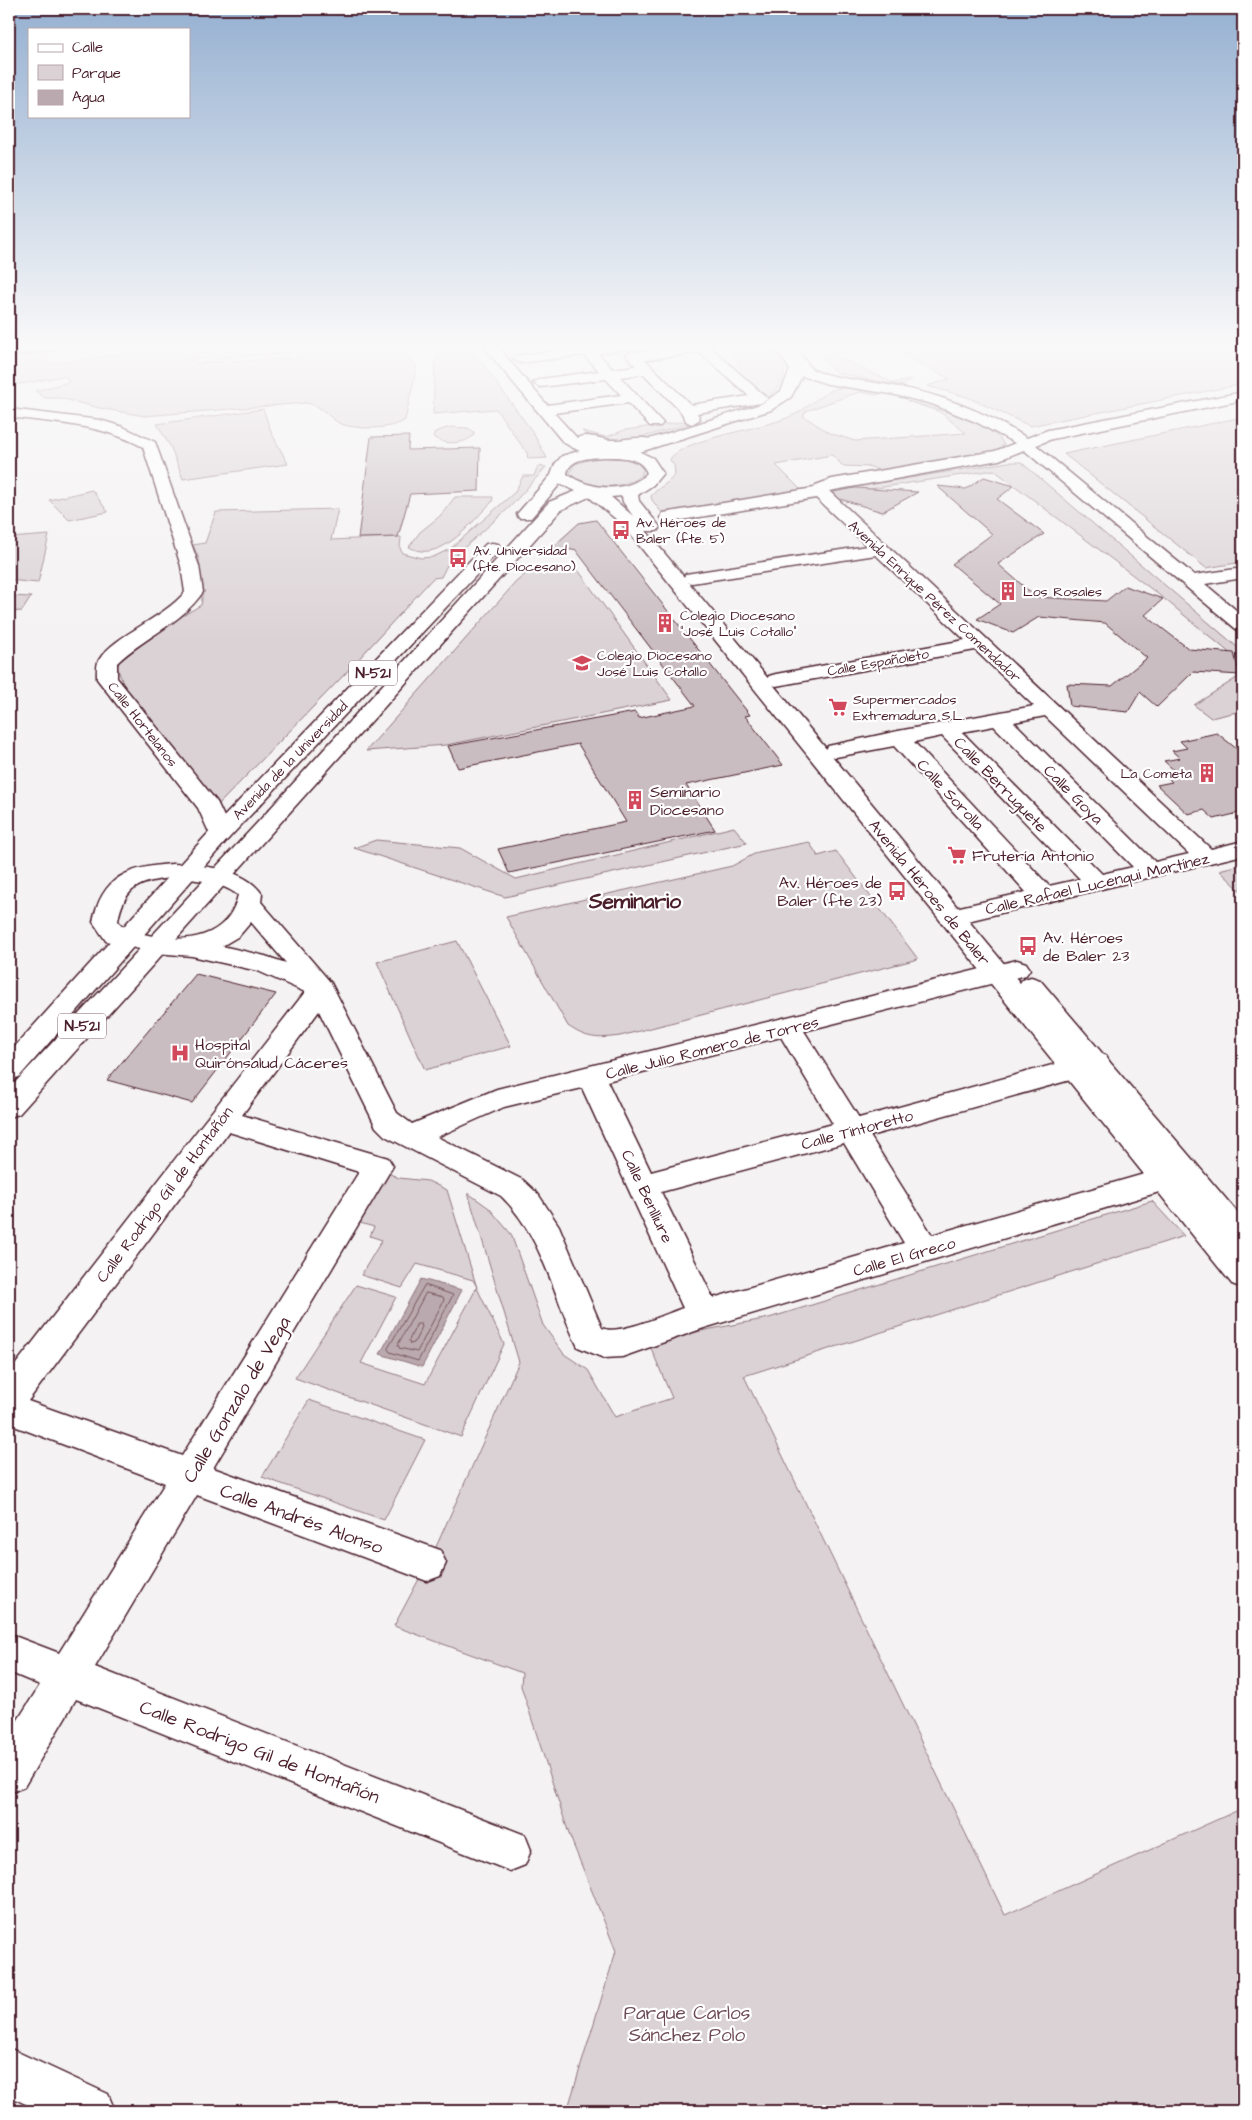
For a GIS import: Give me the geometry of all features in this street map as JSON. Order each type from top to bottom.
[{"type":"street","name":"Calle Hortelanos","points":[[150,445],[190,566],[194,592],[185,606],[117,651],[107,662],[107,679],[209,807],[220,834]]},
{"type":"street","points":[[566,445],[563,469],[576,488],[590,491],[622,491],[636,487],[652,478],[654,468],[650,463],[641,458],[584,448],[579,445]]},
{"type":"street","points":[[563,469],[584,454],[608,452],[640,445]]},
{"type":"street","points":[[650,463],[656,454],[671,445]]},
{"type":"street","points":[[669,516],[820,492],[822,488],[832,484],[999,455],[1024,445]]},
{"type":"street","points":[[1027,445],[1243,625]]},
{"type":"street","name":"Avenida de la Universidad","points":[[9,1070],[220,834],[563,469]]},
{"type":"street","name":"Avenida Héroes de Baler","points":[[636,487],[630,495],[631,502],[836,751],[961,915]]},
{"type":"street","name":"Avenida de la Universidad","points":[[9,1107],[546,515],[555,506],[590,491]]},
{"type":"street","name":"Avenida Héroes de Baler","points":[[590,491],[628,520],[961,915],[1080,1067],[1176,1176],[1243,1240]]},
{"type":"street","name":"Avenida Enrique Pérez Comendador","points":[[820,492],[1206,857]]},
{"type":"street","points":[[546,515],[575,505],[600,506],[616,510]]},
{"type":"street","points":[[692,578],[880,549]]},
{"type":"street","points":[[1192,581],[1243,573]]},
{"type":"street","name":"Calle Españoleto","points":[[776,680],[980,644]]},
{"type":"street","points":[[836,751],[1049,709]]},
{"type":"street","name":"Calle Goya","points":[[999,719],[1150,870]]},
{"type":"street","name":"Calle Berruguete","points":[[946,728],[1097,883]]},
{"type":"street","name":"Calle Sorolla","points":[[898,738],[1044,896]]},
{"type":"street","name":"Calle Rafael Lucenqui Martínez","points":[[961,915],[1243,848]]},
{"type":"street","points":[[192,948],[210,943],[227,934],[242,918],[249,904],[250,894],[243,886],[219,877],[187,871],[166,870],[135,878],[122,885],[110,898],[106,909],[105,922],[115,935],[156,946],[192,948],[265,964],[322,989]]},
{"type":"street","points":[[249,904],[322,989],[386,1120],[411,1136]]},
{"type":"street","name":"Calle Julio Romero de Torres","points":[[411,1136],[497,1099],[1007,972]]},
{"type":"street","name":"Calle Rodrigo Gil de Hontañón","points":[[9,1399],[322,989]]},
{"type":"street","points":[[788,1027],[854,1130],[925,1250]]},
{"type":"street","name":"Calle Tintoretto","points":[[644,1185],[854,1130],[1080,1067]]},
{"type":"street","name":"Calle Benlliure","points":[[591,1077],[695,1294],[702,1316]]},
{"type":"street","name":"Calle Gonzalo de Vega","points":[[9,1772],[378,1166],[221,1119]]},
{"type":"street","name":"Calle El Greco","points":[[411,1136],[512,1188],[527,1202],[544,1226],[590,1337],[604,1344],[622,1343],[702,1316],[1176,1176]]},
{"type":"street","name":"Avenida Héroes de Baler","points":[[1176,1176],[1243,1275]]},
{"type":"street","name":"Calle Andrés Alonso","points":[[9,1409],[427,1563]]},
{"type":"street","name":"Calle Rodrigo Gil de Hontañón","points":[[9,1653],[510,1850]]},
{"type":"street","points":[[9,2070],[91,2111]]},
{"type":"green space","points":[[169,445],[278,445],[288,464],[183,479]]},
{"type":"green space","points":[[521,445],[540,445],[547,458],[528,459],[527,453]]},
{"type":"green space","points":[[691,445],[1004,445],[996,451],[880,471],[871,467],[843,466],[832,455],[776,465],[803,492],[662,513],[651,496],[675,474],[674,465],[670,460],[681,450]]},
{"type":"green space","points":[[1108,445],[1243,445],[1243,562],[1206,568],[1064,454]]},
{"type":"green space","points":[[598,457],[629,459],[639,464],[643,469],[642,474],[627,483],[604,486],[593,486],[575,479],[570,472],[575,464]]},
{"type":"green space","points":[[1008,462],[1021,462],[1243,652],[1243,664],[1167,601],[994,470],[864,490],[841,491],[848,488]]},
{"type":"green space","points":[[538,466],[546,467],[510,507],[449,561],[441,577],[433,578],[344,675],[219,804],[124,686],[117,667],[122,656],[149,636],[201,605],[199,559],[193,545],[205,543],[216,512],[338,509],[331,540],[401,537],[400,548],[402,553],[421,558],[433,557],[450,549],[515,492],[523,476],[534,476]]},
{"type":"green space","points":[[92,490],[108,512],[69,520],[49,500]]},
{"type":"green space","points":[[455,497],[493,497],[492,502],[465,529],[444,546],[433,550],[421,551],[409,547],[420,532],[440,516]]},
{"type":"green space","points":[[49,535],[38,583],[9,580],[9,538]]},
{"type":"green space","name":"Colegio Diocesano José Luis Cotallo","points":[[578,570],[672,700],[446,745],[366,751],[516,582],[528,572]]},
{"type":"green space","points":[[9,596],[31,597],[22,611],[9,612]]},
{"type":"green space","points":[[1243,674],[1243,713],[1241,711],[1211,718],[1194,705]]},
{"type":"green space","points":[[734,827],[747,843],[505,897],[354,848],[376,840],[460,848],[516,879]]},
{"type":"green space","points":[[809,842],[818,856],[836,851],[918,959],[620,1036],[593,1037],[587,1036],[568,1026],[506,917],[732,866],[758,852]]},
{"type":"green space","points":[[1243,864],[1243,893],[1219,870]]},
{"type":"green space","points":[[457,941],[511,1046],[425,1070],[377,962]]},
{"type":"green space","points":[[388,1173],[399,1178],[428,1181],[447,1190],[476,1286],[473,1280],[417,1264],[402,1288],[361,1275],[382,1240],[370,1236],[374,1227],[360,1223]]},
{"type":"green space","name":"Parque Carlos Sánchez Polo","points":[[468,1193],[489,1208],[511,1234],[543,1325],[564,1354],[588,1370],[615,1417],[672,1398],[648,1341],[769,1318],[1152,1201],[1184,1236],[744,1376],[1005,1915],[1243,1808],[1243,2111],[567,2111],[616,1951],[569,1834],[521,1686],[522,1673],[394,1626],[435,1549],[519,1362]]},
{"type":"green space","points":[[356,1285],[396,1297],[361,1363],[425,1384],[477,1287],[504,1344],[461,1437],[295,1378]]},
{"type":"green space","points":[[309,1400],[425,1440],[384,1520],[262,1477]]},
{"type":"water","points":[[421,1279],[462,1290],[422,1367],[380,1354]]},
{"type":"building","points":[[370,445],[408,445],[408,450],[480,448],[479,491],[410,494],[398,537],[358,538]]},
{"type":"building","name":"Los Rosales","points":[[984,477],[1014,486],[997,499],[1044,534],[998,564],[1036,597],[1106,601],[1125,586],[1163,599],[1145,615],[1189,649],[1234,653],[1240,675],[1193,672],[1157,707],[1140,692],[1128,712],[1070,706],[1067,684],[1112,686],[1147,658],[1105,623],[1039,617],[1013,633],[977,619],[1000,604],[952,564],[992,534],[937,486],[966,489]]},
{"type":"building","points":[[855,488],[918,492],[882,512],[840,499],[833,492]]},
{"type":"building","points":[[596,520],[750,715],[745,716],[783,765],[686,785],[715,830],[509,873],[498,849],[626,822],[578,744],[458,768],[448,746],[635,712],[639,718],[695,706],[575,549],[545,554],[579,523]]},
{"type":"building","name":"La Cometa","points":[[1217,733],[1243,754],[1243,812],[1214,819],[1204,810],[1188,814],[1157,785],[1172,782],[1164,774],[1176,772],[1164,761],[1180,758],[1172,751],[1187,748],[1180,741]]},
{"type":"building","name":"Hospital Quirónsalud Cáceres","points":[[196,974],[276,994],[192,1103],[107,1080]]},
{"type":"place","name":"Av. Héroes de Baler (fte. 5)","points":[[621,530]]},
{"type":"place","name":"Av. Universidad (fte. Diocesano)","points":[[458,558]]},
{"type":"place","name":"Los Rosales","points":[[1008,591]]},
{"type":"place","name":"Colegio Diocesano \"José Luis Cotallo\"","points":[[665,623]]},
{"type":"place","name":"Colegio Diocesano José Luis Cotallo","points":[[582,663]]},
{"type":"place","name":"Supermercados Extremadura S.L.","points":[[838,707]]},
{"type":"place","name":"La Cometa","points":[[1207,773]]},
{"type":"place","name":"Seminario Diocesano","points":[[635,800]]},
{"type":"place","name":"Frutería Antonio","points":[[957,855]]},
{"type":"place","name":"Av. Héroes de Baler (fte 23)","points":[[897,891]]},
{"type":"place","name":"Av. Héroes de Baler 23","points":[[1028,946]]},
{"type":"place","name":"Hospital Quirónsalud Cáceres","points":[[180,1053]]},
{"type":"district","name":"Seminario","points":[[635,901]]}]
